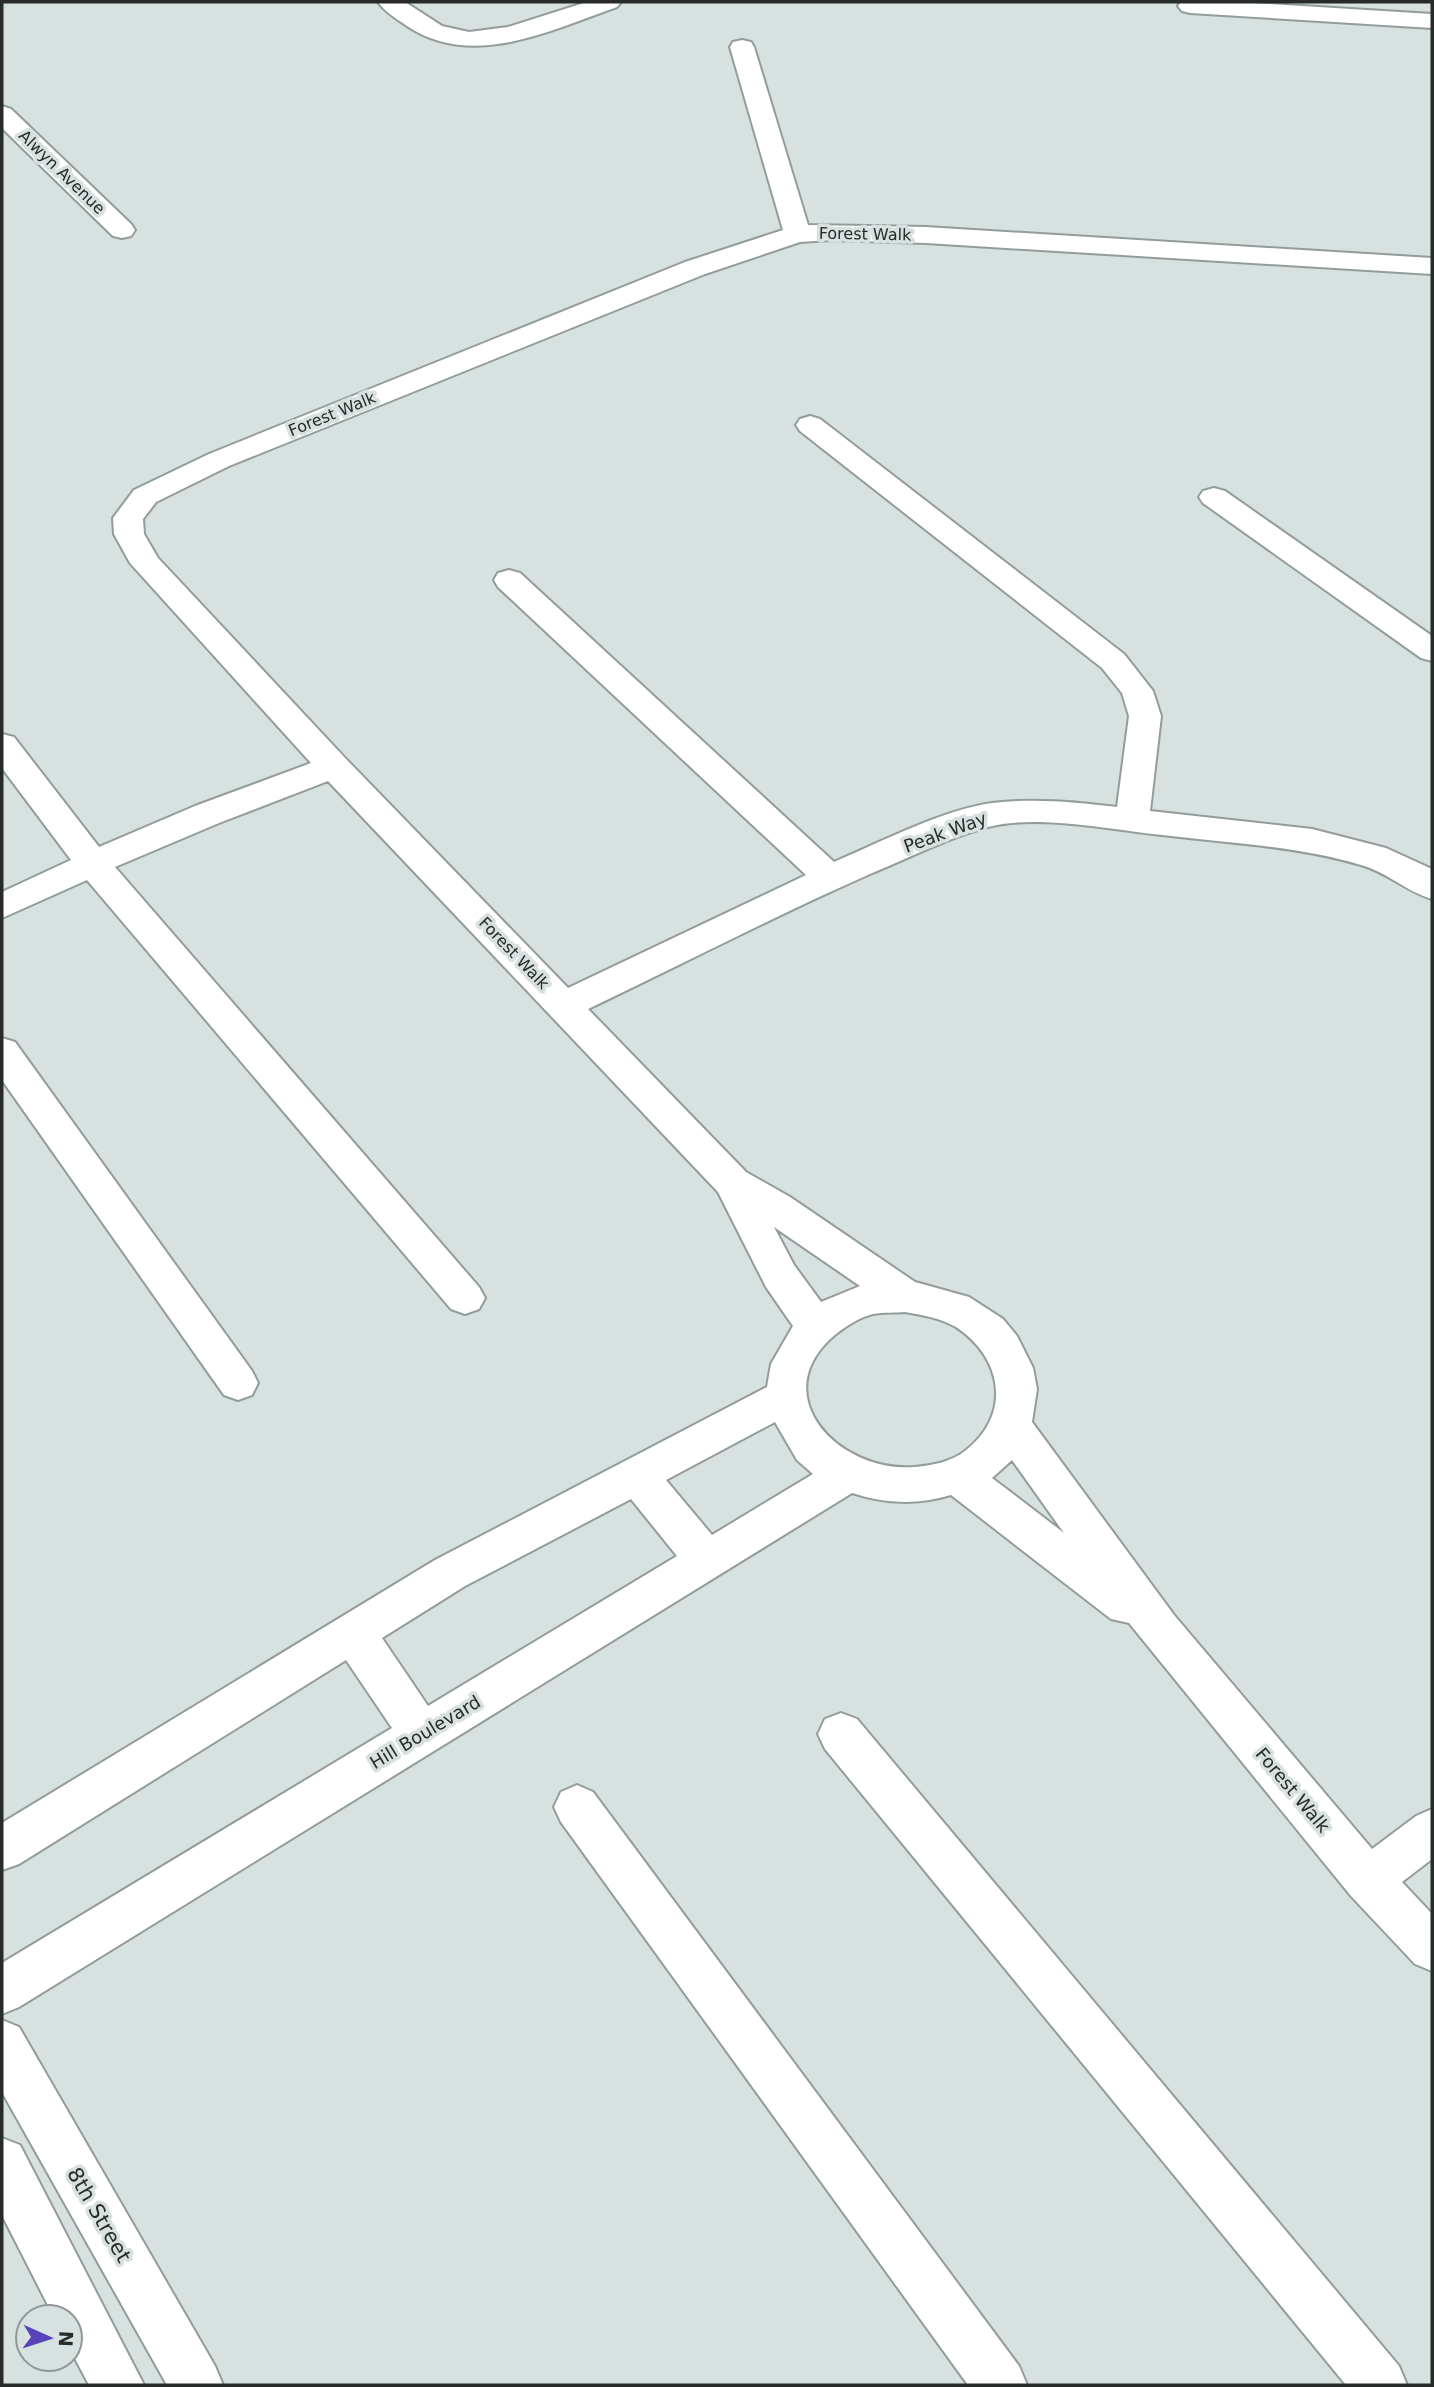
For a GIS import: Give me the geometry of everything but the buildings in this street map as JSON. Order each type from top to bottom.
[{"type":"street","points":[[390,2],[430,29],[451,37],[470,39],[508,34],[609,2]]},
{"type":"street","points":[[1190,6],[1432,21]]},
{"type":"street","points":[[742,47],[797,234]]},
{"type":"street","name":"Alwyn Avenue","points":[[2,114],[122,230]]},
{"type":"street","name":"Forest Walk","points":[[905,1296],[776,1208],[732,1182],[334,767],[145,563],[130,534],[128,518],[145,496],[219,460],[695,268],[797,234],[830,232],[926,235],[1432,266]]},
{"type":"street","points":[[810,425],[1113,661],[1137,691],[1145,716],[1132,820]]},
{"type":"street","points":[[1214,496],[1432,651]]},
{"type":"street","points":[[509,580],[830,878]]},
{"type":"street","points":[[2,745],[92,863],[465,1298]]},
{"type":"street","points":[[2,906],[92,863],[252,795],[334,767]]},
{"type":"street","name":"Peak Way","points":[[564,1004],[830,878],[941,830],[989,815],[1021,812],[1067,813],[1312,841],[1374,856],[1421,878],[1432,887]]},
{"type":"street","points":[[2,1052],[239,1383]]},
{"type":"street","name":"Forest Walk","points":[[732,1182],[780,1276],[815,1326]]},
{"type":"street","points":[[905,1296],[940,1302],[972,1317],[997,1339],[1013,1367],[1018,1397],[1012,1427],[992,1456],[959,1477],[923,1486],[885,1486],[848,1474],[818,1454],[797,1427],[787,1396],[789,1370],[798,1346],[815,1326],[841,1309],[871,1298],[905,1296]]},
{"type":"street","points":[[2,1848],[501,1544],[787,1396]]},
{"type":"street","name":"Forest Walk","points":[[1012,1427],[1158,1629],[1368,1880],[1432,1948]]},
{"type":"street","points":[[636,1474],[707,1561]]},
{"type":"street","name":"Hill Boulevard","points":[[2,1990],[848,1474]]},
{"type":"street","name":"Forest Walk","points":[[959,1477],[1158,1629]]},
{"type":"street","points":[[354,1633],[422,1734]]},
{"type":"street","points":[[841,1734],[1380,2385]]},
{"type":"street","points":[[578,1807],[1000,2385]]},
{"type":"street","points":[[1368,1880],[1432,1831]]},
{"type":"street","name":"8th Street","points":[[2,2044],[196,2385]]},
{"type":"street","points":[[2,2162],[117,2385]]}]
